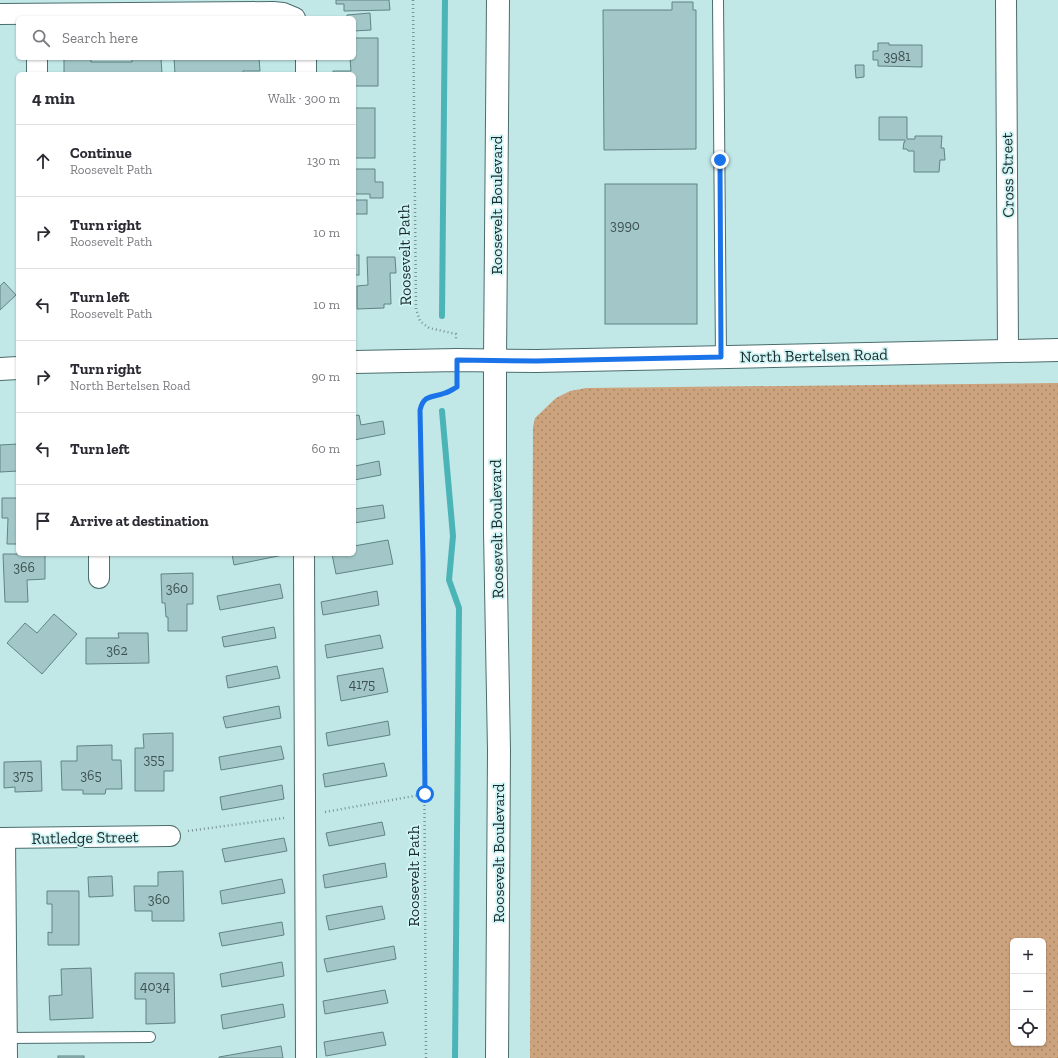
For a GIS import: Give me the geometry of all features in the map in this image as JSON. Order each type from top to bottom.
[{"type":"main road","name":"Roosevelt Boulevard","points":[[498,0],[495,360],[495,531],[499,751],[498,1058]]},
{"type":"main road","name":"North Bertelsen Road","points":[[356,362],[721,357],[1058,350]]},
{"type":"main road","points":[[0,369],[16,368]]},
{"type":"street","name":"Cross Street","points":[[1006,0],[1008,351]]},
{"type":"street","points":[[0,14],[36,16],[273,6],[292,16]]},
{"type":"street","points":[[36,60],[36,72]]},
{"type":"street","points":[[306,60],[306,72]]},
{"type":"street","points":[[99,556],[99,578]]},
{"type":"street","points":[[304,556],[306,1058]]},
{"type":"street","name":"Rutledge Street","points":[[2,838],[170,836]]},
{"type":"street","points":[[2,838],[7,1058]]},
{"type":"lane","points":[[718,0],[721,357]]},
{"type":"lane","points":[[6,1038],[150,1037]]},
{"type":"path","name":"Roosevelt Path","points":[[413,0],[416,309],[420,321],[429,328],[456,334],[457,360],[457,387],[446,393],[428,397],[422,402],[420,410],[423,559],[426,1058]]},
{"type":"shaded area","points":[[1058,383],[1058,1058],[530,1058],[533,427],[535,418],[556,398],[570,391],[586,388]]},
{"type":"building","points":[[336,0],[389,0],[390,10],[344,11],[344,4],[336,4]]},
{"type":"building","points":[[672,2],[693,2],[693,10],[696,10],[696,149],[604,150],[603,10],[672,10]]},
{"type":"building","points":[[370,13],[371,30],[356,31],[356,16],[347,15]]},
{"type":"building","points":[[356,38],[378,38],[378,86],[356,86],[356,72],[333,72],[351,71],[350,60],[356,60]]},
{"type":"building","points":[[878,43],[889,43],[889,45],[922,45],[922,67],[878,66],[878,60],[873,60],[873,51],[878,51]]},
{"type":"building","points":[[64,60],[91,60],[91,62],[132,62],[132,60],[161,60],[162,72],[64,72]]},
{"type":"building","points":[[174,60],[259,60],[260,71],[243,72],[175,72]]},
{"type":"building","points":[[855,65],[864,65],[864,77],[856,78]]},
{"type":"building","points":[[356,108],[375,108],[375,158],[356,158]]},
{"type":"building","points":[[879,117],[907,117],[907,139],[915,139],[915,136],[942,136],[941,148],[944,148],[945,160],[940,160],[939,172],[914,172],[914,151],[903,149],[905,140],[879,140]]},
{"type":"building","points":[[356,169],[375,169],[375,182],[383,182],[383,198],[370,198],[370,194],[356,194]]},
{"type":"building","points":[[605,184],[697,184],[697,324],[605,324]]},
{"type":"building","points":[[356,200],[367,200],[367,214],[356,214]]},
{"type":"building","points":[[356,255],[359,255],[359,275],[356,275]]},
{"type":"building","points":[[367,257],[395,257],[396,273],[390,273],[391,304],[384,304],[384,308],[357,309],[357,286],[368,285]]},
{"type":"building","points":[[4,282],[16,295],[0,310],[0,286]]},
{"type":"building","points":[[359,415],[361,425],[383,421],[385,434],[356,440],[356,416]]},
{"type":"building","points":[[16,444],[16,471],[0,472],[0,445]]},
{"type":"building","points":[[379,461],[381,475],[356,480],[356,466]]},
{"type":"building","points":[[2,498],[16,498],[16,544],[7,544],[8,518],[2,518]]},
{"type":"building","points":[[383,505],[385,518],[356,523],[356,509]]},
{"type":"building","points":[[388,540],[393,564],[336,574],[332,556],[356,556],[356,546]]},
{"type":"building","points":[[3,554],[16,554],[16,556],[45,556],[45,579],[27,580],[28,602],[5,602]]},
{"type":"building","points":[[232,556],[278,556],[234,565]]},
{"type":"building","points":[[193,573],[193,604],[187,604],[187,631],[168,631],[168,617],[166,617],[165,603],[162,603],[161,574]]},
{"type":"building","points":[[280,584],[283,598],[220,610],[217,596]]},
{"type":"building","points":[[377,591],[379,605],[323,615],[321,602]]},
{"type":"building","points":[[54,614],[77,634],[42,674],[7,643],[25,623],[37,633]]},
{"type":"building","points":[[274,627],[276,638],[224,647],[222,637]]},
{"type":"building","points":[[118,633],[148,633],[149,663],[86,664],[86,638],[119,638]]},
{"type":"building","points":[[380,635],[383,648],[327,658],[325,645]]},
{"type":"building","points":[[277,666],[280,678],[228,688],[226,676]]},
{"type":"building","points":[[383,668],[388,692],[341,701],[337,676]]},
{"type":"building","points":[[279,706],[281,718],[226,728],[223,717]]},
{"type":"building","points":[[388,721],[390,735],[328,746],[326,733]]},
{"type":"building","points":[[173,733],[173,771],[164,771],[164,791],[135,791],[135,748],[144,748],[143,734]]},
{"type":"building","points":[[112,745],[112,760],[121,760],[122,789],[106,789],[105,794],[83,794],[83,790],[62,790],[61,761],[77,761],[77,746]]},
{"type":"building","points":[[281,746],[284,759],[221,770],[219,757]]},
{"type":"building","points":[[41,761],[42,791],[15,792],[15,787],[4,788],[4,762]]},
{"type":"building","points":[[384,763],[387,776],[325,787],[323,774]]},
{"type":"building","points":[[282,785],[284,799],[222,810],[220,797]]},
{"type":"building","points":[[382,822],[385,835],[329,846],[326,833]]},
{"type":"building","points":[[284,838],[287,851],[225,862],[222,849]]},
{"type":"building","points":[[385,863],[387,877],[325,888],[323,875]]},
{"type":"building","points":[[183,871],[184,921],[152,921],[152,911],[135,911],[134,886],[158,886],[158,872]]},
{"type":"building","points":[[112,876],[113,896],[89,897],[88,877]]},
{"type":"building","points":[[282,879],[285,893],[222,904],[220,891]]},
{"type":"building","points":[[47,891],[79,891],[79,945],[48,945],[48,932],[52,933],[52,904],[47,904]]},
{"type":"building","points":[[382,906],[385,919],[329,930],[326,916]]},
{"type":"building","points":[[282,922],[284,935],[222,946],[219,933]]},
{"type":"building","points":[[394,946],[396,959],[327,972],[324,959]]},
{"type":"building","points":[[282,962],[284,976],[222,987],[220,974]]},
{"type":"building","points":[[91,968],[93,1018],[50,1020],[49,996],[62,995],[61,969]]},
{"type":"building","points":[[135,973],[174,973],[175,1023],[146,1024],[146,999],[135,999]]},
{"type":"building","points":[[385,990],[388,1003],[325,1014],[323,1001]]},
{"type":"building","points":[[283,1004],[285,1017],[223,1029],[221,1015]]},
{"type":"building","points":[[383,1032],[386,1045],[326,1056],[324,1042]]},
{"type":"building","points":[[281,1046],[283,1058],[219,1058],[219,1057]]},
{"type":"building","points":[[58,1056],[84,1056],[84,1058],[58,1058]]},
{"type":"waterway","points":[[442,316],[445,0]]},
{"type":"waterway","points":[[442,411],[453,536],[449,580],[459,608],[455,1058]]},
{"type":"route","points":[[425,794],[423,559],[420,458],[420,410],[422,402],[428,397],[446,393],[457,387],[457,360],[536,361],[721,357],[720,160]]}]
